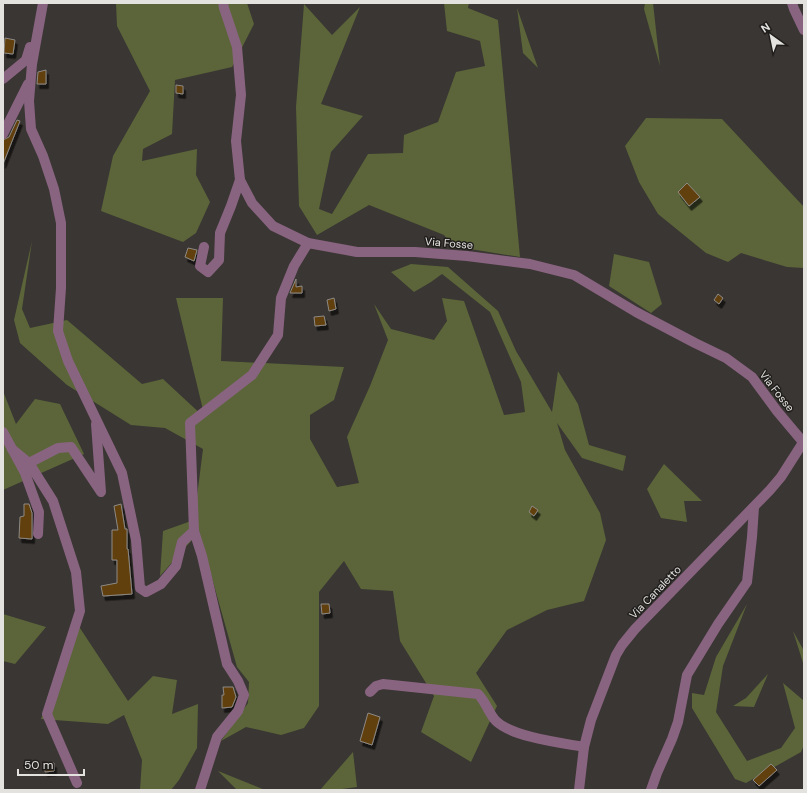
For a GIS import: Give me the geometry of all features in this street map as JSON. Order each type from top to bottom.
[{"type":"street","points":[[3,78],[26,60],[43,3]]},
{"type":"street","points":[[43,3],[29,101],[31,129],[43,156],[54,189],[61,224],[61,288],[58,331],[68,361],[122,473],[136,540],[140,588],[146,592],[162,584],[176,566],[182,542],[194,531]]},
{"type":"street","name":"Via Fosse","points":[[223,3],[237,47],[241,95],[236,141],[240,180],[252,203],[273,226],[308,243],[356,252],[415,252],[467,256],[530,264],[574,275],[636,312],[726,358],[752,377],[777,411],[804,442]]},
{"type":"street","points":[[792,3],[804,30]]},
{"type":"street","points":[[3,134],[31,79]]},
{"type":"street","points":[[204,247],[200,266],[208,272],[219,260],[220,233],[240,180]]},
{"type":"street","points":[[200,790],[217,737],[238,712],[244,695],[238,681],[227,664],[202,556],[194,531],[190,423],[252,375],[278,335],[281,298],[294,266],[308,243]]},
{"type":"street","points":[[30,463],[58,448],[71,447],[101,492],[95,416]]},
{"type":"street","points":[[3,432],[24,473],[39,512],[38,534]]},
{"type":"street","name":"Via Canaletto","points":[[579,790],[584,747],[591,720],[604,684],[622,644],[754,507],[781,477],[804,442]]},
{"type":"street","points":[[12,449],[30,463],[53,501],[76,572],[80,611],[47,714],[77,783]]},
{"type":"street","points":[[651,790],[678,722],[687,675],[718,624],[747,582],[754,507]]},
{"type":"street","points":[[370,692],[376,686],[383,684],[478,694],[483,699],[495,720],[501,726],[519,733],[584,747]]},
{"type":"green space","points":[[116,3],[247,3],[254,24],[232,67],[175,80],[172,134],[143,149],[142,161],[197,149],[196,175],[210,202],[196,233],[183,242],[101,211],[113,156],[150,91],[117,26]]},
{"type":"green space","points":[[444,3],[469,3],[468,8],[498,20],[520,257],[452,246],[444,235],[369,205],[317,235],[299,206],[296,107],[304,4],[332,35],[360,7],[321,104],[363,116],[331,152],[319,209],[332,214],[368,154],[403,153],[404,135],[438,122],[456,72],[485,66],[480,41],[447,31]]},
{"type":"green space","points":[[645,3],[653,3],[660,66],[644,9]]},
{"type":"green space","points":[[517,8],[538,68],[523,53]]},
{"type":"green space","points":[[646,118],[722,119],[804,207],[804,268],[787,267],[741,253],[728,262],[706,253],[658,214],[639,182],[625,146]]},
{"type":"green space","points":[[32,241],[22,309],[30,328],[67,320],[142,384],[163,379],[205,418],[176,298],[223,298],[221,361],[344,367],[334,400],[310,415],[310,439],[337,487],[359,483],[347,437],[370,386],[388,340],[374,304],[391,329],[434,340],[447,321],[442,298],[464,301],[504,415],[525,412],[521,382],[490,312],[442,274],[414,292],[391,272],[411,264],[448,267],[498,311],[516,351],[552,412],[558,371],[578,404],[589,445],[626,456],[623,471],[582,458],[557,423],[565,450],[600,513],[606,540],[584,601],[547,610],[507,630],[476,673],[497,706],[471,762],[421,732],[434,696],[400,641],[393,591],[361,589],[344,561],[319,592],[319,706],[304,728],[281,735],[246,727],[221,741],[248,703],[249,682],[237,667],[199,532],[160,576],[163,531],[194,520],[203,449],[165,428],[131,425],[67,385],[20,343],[14,320]]},
{"type":"green space","points":[[614,254],[649,262],[662,304],[651,313],[609,286]]},
{"type":"green space","points":[[3,391],[16,424],[35,399],[60,404],[84,454],[3,490]]},
{"type":"green space","points":[[664,464],[702,501],[684,501],[687,522],[661,518],[647,489]]},
{"type":"green space","points":[[747,604],[723,666],[716,712],[747,761],[781,748],[795,728],[783,683],[803,700],[804,699],[804,745],[801,752],[746,783],[735,779],[692,708],[692,693],[704,695],[716,657]]},
{"type":"green space","points":[[3,614],[46,627],[15,664],[3,661]]},
{"type":"green space","points":[[74,619],[128,701],[153,676],[177,680],[172,714],[198,704],[197,748],[179,780],[171,790],[140,790],[142,760],[124,715],[108,724],[41,719]]},
{"type":"green space","points":[[793,631],[804,651],[804,666]]},
{"type":"green space","points":[[768,674],[754,707],[733,706],[746,698]]},
{"type":"green space","points":[[353,752],[357,787],[335,790],[320,790]]},
{"type":"green space","points":[[218,771],[265,790],[237,790]]},
{"type":"building","points":[[5,38],[15,40],[13,54],[4,53]]},
{"type":"building","points":[[46,70],[46,84],[37,84],[38,72]]},
{"type":"building","points":[[176,85],[183,86],[183,94],[176,93]]},
{"type":"building","points":[[17,120],[20,121],[3,164],[3,140],[9,137]]},
{"type":"building","points":[[687,183],[700,197],[689,206],[678,192]]},
{"type":"building","points":[[188,248],[197,250],[194,261],[185,257]]},
{"type":"building","points":[[296,279],[296,287],[302,286],[302,293],[290,293]]},
{"type":"building","points":[[718,294],[723,298],[719,304],[714,300]]},
{"type":"building","points":[[334,298],[336,309],[329,311],[327,300]]},
{"type":"building","points":[[324,316],[326,325],[315,326],[314,317]]},
{"type":"building","points":[[24,504],[29,504],[32,513],[32,539],[19,538],[20,517],[24,516]]},
{"type":"building","points":[[121,504],[125,529],[127,529],[127,549],[132,594],[103,596],[101,586],[117,583],[117,560],[112,560],[112,530],[118,530],[114,506]]},
{"type":"building","points":[[532,506],[538,510],[534,516],[529,512]]},
{"type":"building","points":[[321,604],[329,604],[330,613],[322,614]]},
{"type":"building","points":[[223,687],[233,687],[236,697],[232,707],[222,708],[222,695],[224,695]]},
{"type":"building","points":[[368,713],[380,717],[372,745],[360,741]]},
{"type":"building","points":[[54,763],[54,771],[45,772],[45,764]]},
{"type":"building","points":[[771,764],[777,770],[759,786],[753,780]]}]
